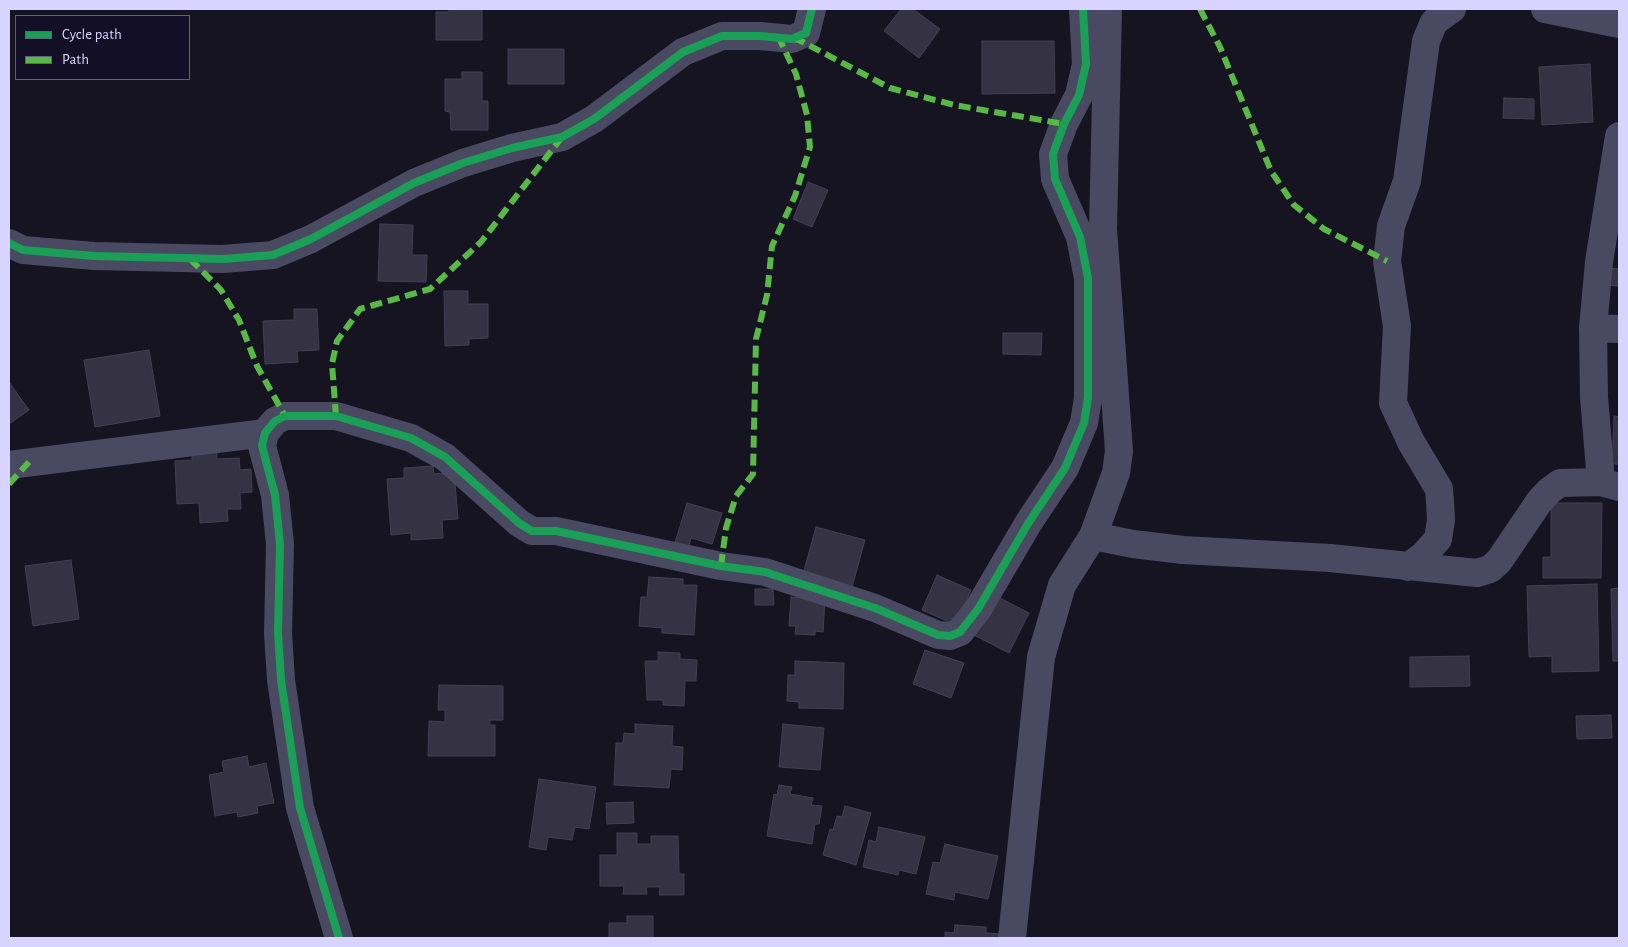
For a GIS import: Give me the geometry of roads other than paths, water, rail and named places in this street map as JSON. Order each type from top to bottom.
[{"type":"street","points":[[9,243],[23,250],[94,256],[223,259],[274,255],[311,239],[414,183],[464,163],[512,148],[562,137],[594,119],[683,52],[722,36],[760,36],[792,40],[806,33],[812,9]]},
{"type":"street","points":[[339,938],[300,808],[284,700],[278,633],[280,544],[275,496],[263,456],[262,446],[265,434],[275,421],[285,416],[336,416],[411,438],[445,457],[518,523],[532,531],[556,531],[721,566],[765,572],[875,608],[938,635],[950,636],[960,632],[978,609],[1029,522],[1065,468],[1084,422],[1088,398],[1088,278],[1080,237],[1056,179],[1053,154],[1064,124],[1079,94],[1086,64],[1083,9]]},
{"type":"street","points":[[1012,938],[1041,657],[1062,584],[1092,536],[1116,473],[1119,451],[1103,229],[1108,9]]},
{"type":"street","points":[[1408,567],[1424,555],[1438,539],[1441,520],[1440,501],[1439,489],[1411,442],[1393,403],[1397,326],[1387,261],[1391,226],[1407,181],[1426,42],[1434,22],[1452,9]]},
{"type":"street","points":[[1545,9],[1619,24]]},
{"type":"street","points":[[1092,536],[1133,544],[1183,550],[1330,558],[1477,573],[1490,569],[1499,561],[1549,491],[1560,483],[1610,484],[1594,397],[1606,328],[1599,262],[1619,136]]},
{"type":"street","points":[[9,465],[265,434]]}]
